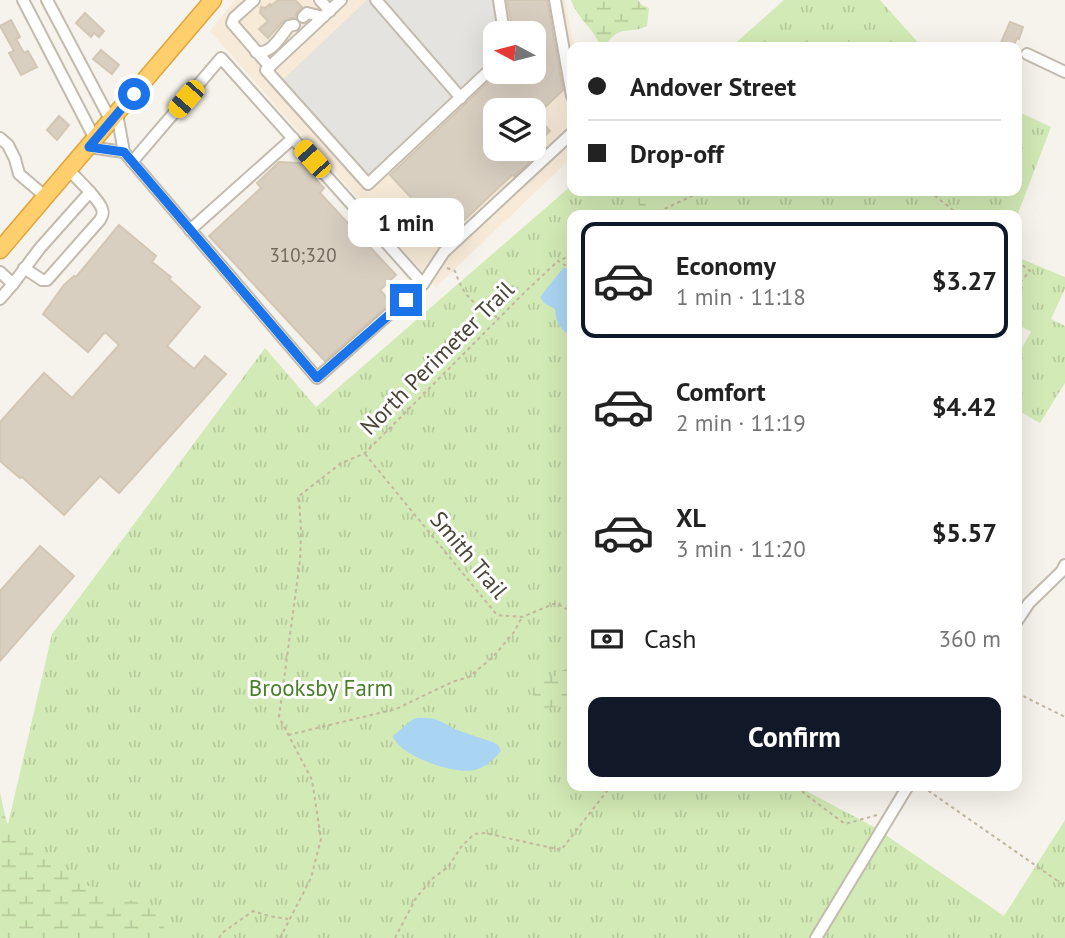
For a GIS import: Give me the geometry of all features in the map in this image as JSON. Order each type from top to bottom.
[{"type":"highway","points":[[0,250],[213,0]]},
{"type":"street","points":[[23,0],[92,143],[124,152]]},
{"type":"street","points":[[47,0],[114,117],[124,152],[317,378],[424,284],[444,252],[567,138]]},
{"type":"street","points":[[254,0],[232,23],[270,67]]},
{"type":"street","points":[[320,0],[326,14]]},
{"type":"street","points":[[341,0],[266,70],[368,184],[483,77]]},
{"type":"street","points":[[376,0],[461,98]]},
{"type":"street","points":[[499,0],[502,21]]},
{"type":"street","points":[[555,0],[567,70]]},
{"type":"street","points":[[256,52],[267,51],[297,19],[326,14]]},
{"type":"street","points":[[1027,54],[1065,72]]},
{"type":"street","points":[[132,162],[222,58],[424,284]]},
{"type":"street","points":[[0,138],[8,145],[19,174],[46,197]]},
{"type":"street","points":[[190,230],[293,138]]},
{"type":"street","points":[[24,268],[47,280],[100,220],[102,208],[69,170]]},
{"type":"street","points":[[0,299],[40,248],[90,192]]},
{"type":"street","points":[[0,272],[13,284]]},
{"type":"street","points":[[1022,614],[1029,603],[1064,570]]},
{"type":"street","points":[[816,938],[905,791]]},
{"type":"path","points":[[662,210],[692,196]]},
{"type":"path","points":[[935,196],[954,210]]},
{"type":"path","points":[[558,261],[567,257]]},
{"type":"path","points":[[558,261],[567,266]]},
{"type":"path","name":"North Perimeter Trail","points":[[281,938],[311,878],[321,839],[312,780],[279,717],[300,560],[299,496],[340,464],[365,453],[558,261]]},
{"type":"path","points":[[436,264],[455,271],[473,303],[498,319]]},
{"type":"path","points":[[1022,265],[1030,271],[1022,280]]},
{"type":"path","name":"Smith Trail","points":[[365,453],[497,615],[522,617],[556,603],[567,609]]},
{"type":"path","points":[[287,735],[396,709],[468,677],[492,657],[514,632],[522,617]]},
{"type":"path","points":[[1022,696],[1065,717]]},
{"type":"path","points":[[395,938],[416,898],[432,879],[449,866],[461,846],[474,834],[485,833],[561,849],[607,791]]},
{"type":"path","points":[[802,791],[845,824],[876,815],[887,821]]},
{"type":"path","points":[[929,791],[1065,886]]},
{"type":"path","points":[[219,938],[253,911],[289,919]]},
{"type":"shaded area","points":[[235,0],[565,0],[573,42],[567,42],[567,162],[436,287],[210,31]]},
{"type":"shaded area","points":[[367,0],[502,0],[506,21],[483,21],[483,78],[364,189],[273,89]]},
{"type":"green space","points":[[571,0],[638,0],[649,8],[647,26],[615,34],[608,42],[598,42]]},
{"type":"green space","points":[[784,0],[880,0],[918,42],[737,42]]},
{"type":"green space","name":"Brooksby Farm","points":[[1022,113],[1051,127],[1019,210],[567,210],[567,791],[806,791],[874,827],[1004,916],[1065,820],[1065,938],[0,938],[0,859],[52,634],[265,348],[316,407],[567,189],[567,196],[1022,196]]},
{"type":"green space","points":[[670,196],[664,210],[641,210],[639,198]]},
{"type":"green space","points":[[1022,259],[1065,277],[1065,289],[1051,319],[1065,326],[1065,383],[1040,423],[1022,413],[1022,347],[1031,332],[1022,327]]},
{"type":"green space","points":[[567,668],[567,709],[559,706],[542,710],[537,707],[530,685],[533,681],[555,676]]},
{"type":"green space","points":[[0,792],[6,820],[13,835],[23,846],[37,851],[85,885],[138,902],[158,913],[167,938],[0,938]]},
{"type":"water","points":[[564,267],[567,269],[567,333],[560,326],[555,309],[544,303],[540,297]]},
{"type":"water","points":[[417,718],[438,720],[493,742],[501,751],[486,765],[466,771],[442,767],[416,757],[397,743],[393,736]]},
{"type":"building","points":[[278,0],[295,0],[302,7],[295,17],[283,21],[268,38],[259,29],[268,21],[260,13],[261,7],[271,6]]},
{"type":"building","points":[[507,0],[547,0],[563,90],[546,106],[546,98],[483,98],[483,161],[530,161],[439,244],[422,226],[430,218],[390,175],[486,84],[546,84],[546,21],[511,21]]},
{"type":"building","points":[[85,13],[104,31],[99,37],[94,33],[91,37],[76,23]]},
{"type":"building","points":[[11,20],[20,37],[16,39],[24,53],[28,51],[37,67],[21,75],[9,53],[14,51],[0,26]]},
{"type":"building","points":[[1010,22],[1023,27],[1015,42],[1001,42]]},
{"type":"building","points":[[101,50],[119,65],[112,74],[93,59]]},
{"type":"building","points":[[59,116],[69,125],[57,140],[47,130]]},
{"type":"building","points":[[279,162],[301,163],[324,188],[320,193],[396,275],[380,290],[391,302],[325,361],[209,236],[261,188],[257,183]]},
{"type":"building","points":[[119,225],[156,256],[152,262],[200,307],[167,346],[194,369],[205,356],[226,374],[119,493],[100,476],[64,515],[0,461],[0,422],[44,373],[72,398],[119,345],[105,332],[88,352],[43,314],[64,285],[76,277]]},
{"type":"building","points":[[40,546],[74,576],[0,661],[0,591]]},
{"type":"route","points":[[134,94],[89,147],[124,152],[317,378],[406,300]]}]
